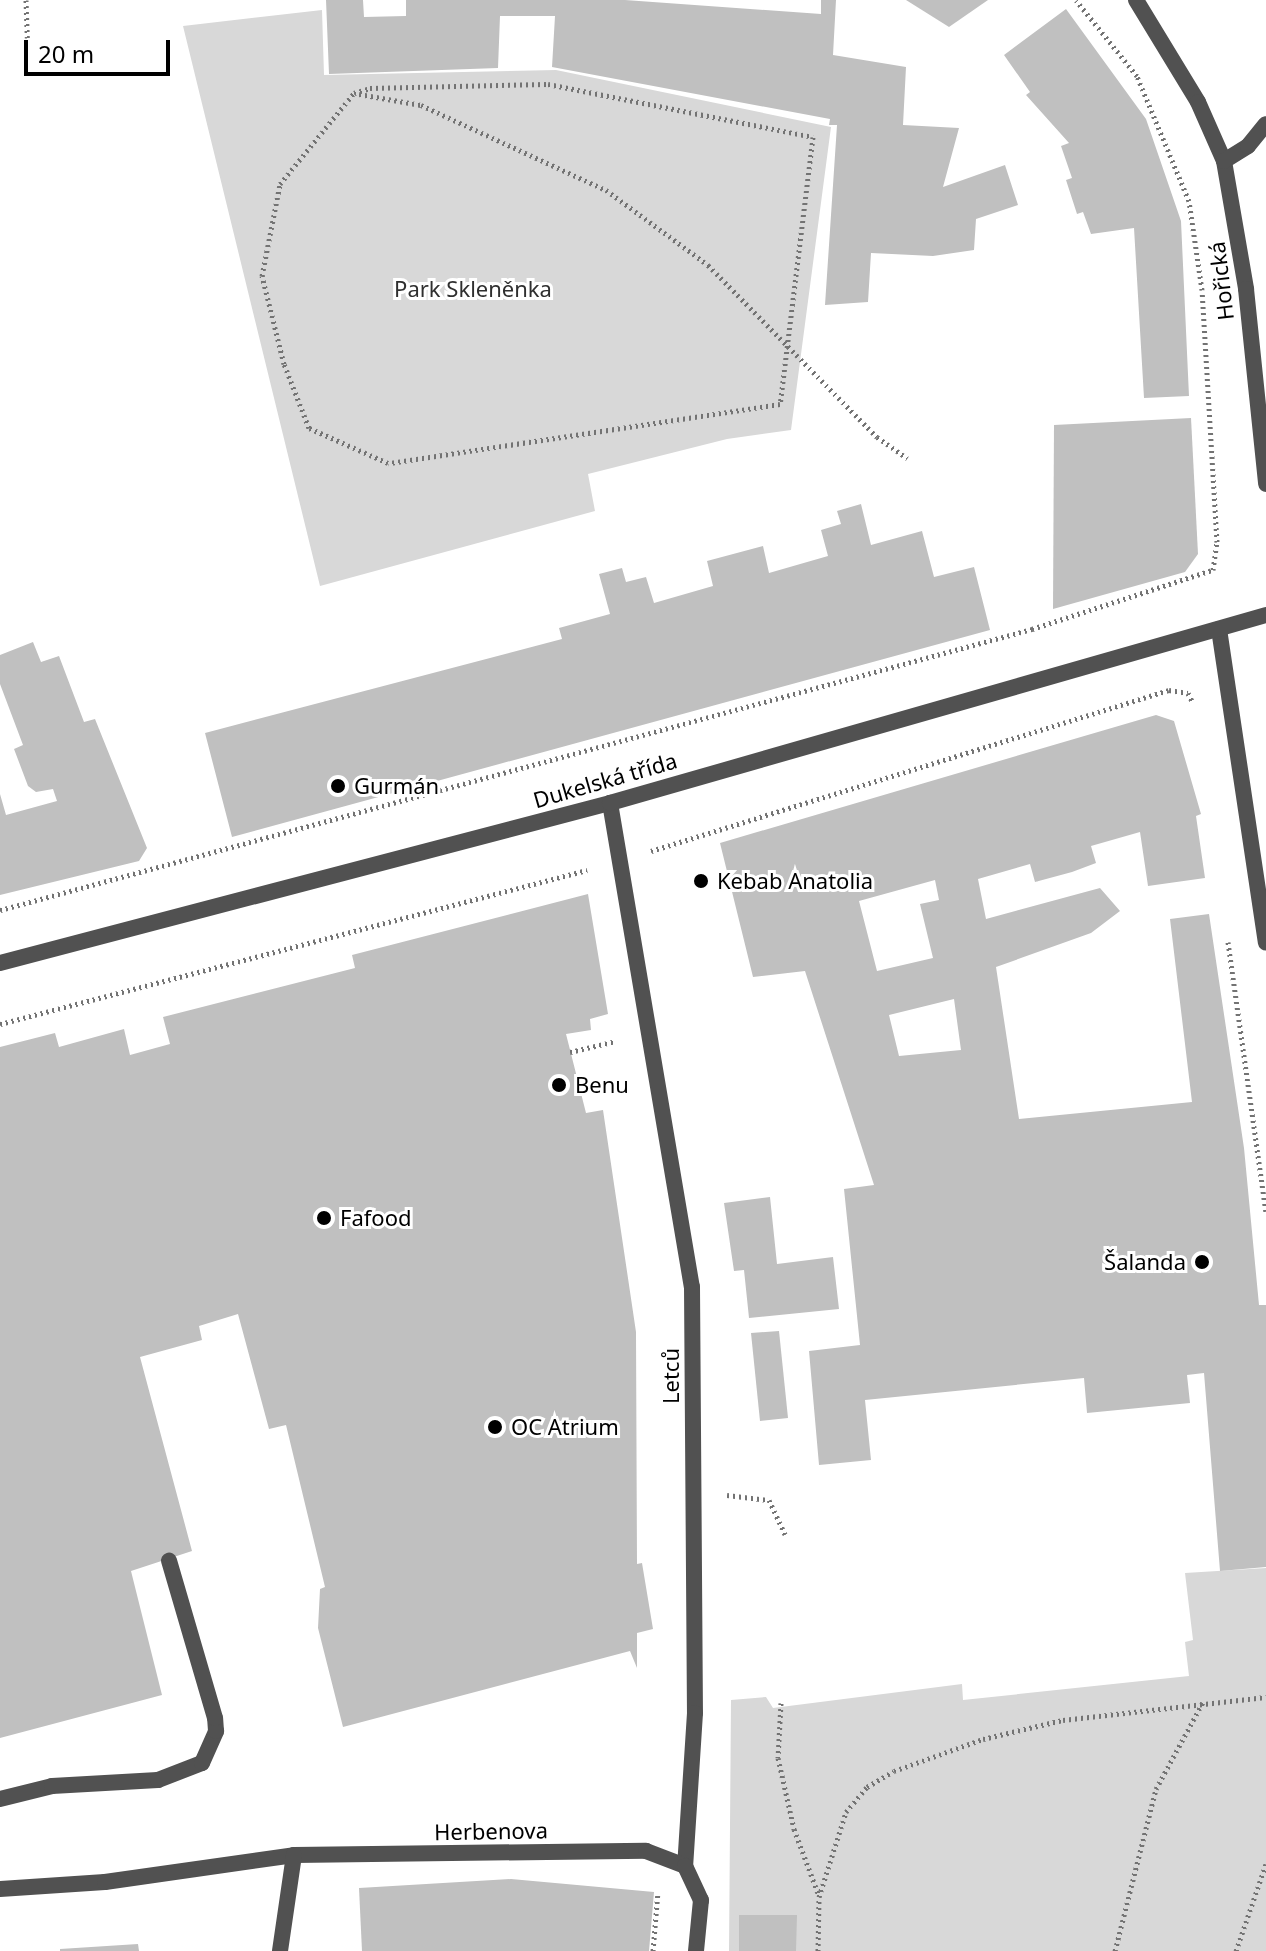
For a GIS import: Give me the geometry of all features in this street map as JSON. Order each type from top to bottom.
[{"type":"street","name":"Hořická","points":[[1136,0],[1198,102],[1224,161],[1246,289],[1266,484]]},
{"type":"street","points":[[1224,161],[1248,146],[1266,124]]},
{"type":"street","name":"Dukelská třída","points":[[0,963],[610,803],[1266,615]]},
{"type":"street","points":[[1219,629],[1266,943]]},
{"type":"street","name":"Letců","points":[[610,803],[692,1287],[695,1713],[685,1866],[701,1900],[696,1951]]},
{"type":"street","points":[[0,1799],[52,1786],[158,1780],[202,1763],[216,1731],[169,1561]]},
{"type":"street","name":"Herbenova","points":[[0,1889],[105,1882],[294,1855],[646,1851],[685,1866]]},
{"type":"street","points":[[280,1951],[294,1855]]},
{"type":"path","points":[[26,0],[27,38]]},
{"type":"path","points":[[0,910],[1032,629],[1213,570],[1217,542],[1202,290],[1189,201],[1137,76],[1076,0]]},
{"type":"path","points":[[548,84],[813,137],[790,348],[780,404],[388,463],[309,428],[284,364],[262,276],[280,184],[354,93],[370,88],[548,84]]},
{"type":"path","points":[[354,93],[421,105],[606,190],[708,265],[877,437],[907,458]]},
{"type":"path","points":[[0,1024],[619,861],[1169,690],[1188,693],[1196,710]]},
{"type":"path","points":[[1227,933],[1266,1211]]},
{"type":"path","points":[[570,1052],[649,1033]]},
{"type":"path","points":[[694,1496],[769,1500],[785,1535]]},
{"type":"path","points":[[818,1951],[819,1897],[846,1812],[867,1787],[894,1771],[983,1739],[1063,1720],[1203,1701],[1266,1697]]},
{"type":"path","points":[[1115,1951],[1156,1789],[1203,1701]]},
{"type":"path","points":[[781,1703],[778,1758],[794,1829],[819,1897]]},
{"type":"path","points":[[653,1951],[661,1857]]},
{"type":"path","points":[[1236,1951],[1266,1864]]},
{"type":"green space","name":"Park Skleněnka","points":[[322,10],[324,75],[556,70],[831,127],[791,430],[727,439],[588,474],[595,511],[320,586],[183,26]]},
{"type":"green space","points":[[1266,1568],[1266,1951],[729,1951],[731,1700],[766,1697],[773,1708],[962,1684],[963,1700],[1189,1676],[1185,1642],[1193,1640],[1185,1573]]},
{"type":"building","points":[[326,0],[363,0],[364,17],[406,16],[406,0],[625,0],[821,14],[821,0],[836,0],[833,55],[906,67],[903,125],[959,128],[943,187],[1005,165],[1018,205],[976,219],[974,250],[933,256],[871,253],[868,302],[825,305],[837,125],[829,125],[830,119],[552,67],[555,16],[500,16],[498,68],[329,74]]},
{"type":"building","points":[[906,0],[988,0],[949,27]]},
{"type":"building","points":[[1066,9],[1146,119],[1181,221],[1189,396],[1144,398],[1134,228],[1091,234],[1083,212],[1077,214],[1066,180],[1072,178],[1061,146],[1069,143],[1026,95],[1030,92],[1004,55]]},
{"type":"building","points":[[1191,418],[1198,554],[1185,572],[1053,609],[1054,425]]},
{"type":"building","points":[[861,504],[871,545],[922,531],[934,577],[974,567],[990,630],[232,837],[205,733],[562,639],[559,628],[610,614],[599,574],[622,568],[626,582],[646,577],[654,603],[713,586],[707,561],[763,546],[769,573],[828,556],[821,530],[841,524],[837,511]]},
{"type":"building","points":[[33,642],[41,662],[59,656],[84,722],[95,719],[147,848],[139,861],[0,895],[0,794],[6,815],[57,801],[53,789],[36,792],[28,786],[14,749],[23,745],[0,684],[0,655]]},
{"type":"building","points":[[1156,715],[1174,721],[1201,814],[1196,816],[1205,878],[1148,886],[1140,832],[1091,846],[1096,863],[1072,872],[1035,882],[1030,864],[978,879],[986,919],[1100,888],[1120,911],[1091,933],[996,967],[1019,1119],[1192,1102],[1170,919],[1209,914],[1244,1148],[1259,1305],[1266,1305],[1266,1567],[1220,1571],[1204,1373],[1187,1375],[1190,1403],[1087,1413],[1084,1378],[865,1400],[871,1460],[819,1465],[809,1351],[860,1345],[844,1189],[874,1185],[805,971],[753,977],[720,843]],"holes":[[[935,880],[939,900],[920,904],[933,958],[877,971],[859,901]],[[954,999],[961,1050],[899,1056],[889,1015]]]},
{"type":"building","points":[[588,894],[608,1014],[590,1019],[591,1030],[566,1034],[586,1113],[603,1110],[636,1332],[637,1564],[642,1563],[653,1629],[637,1633],[637,1668],[630,1651],[343,1727],[318,1628],[320,1589],[325,1587],[286,1425],[269,1429],[238,1314],[199,1326],[202,1340],[140,1357],[192,1551],[131,1571],[162,1695],[0,1738],[0,1047],[55,1033],[59,1047],[124,1029],[130,1055],[170,1044],[163,1017],[355,968],[352,955]]},
{"type":"building","points":[[770,1197],[777,1264],[833,1257],[839,1309],[749,1318],[744,1270],[734,1271],[724,1203]]},
{"type":"building","points":[[779,1331],[788,1418],[760,1421],[751,1333]]},
{"type":"building","points":[[511,1879],[654,1892],[649,1951],[362,1951],[359,1888]]},
{"type":"building","points":[[739,1915],[797,1915],[796,1951],[739,1951]]},
{"type":"building","points":[[138,1944],[139,1951],[60,1951],[60,1949]]},
{"type":"place","name":"Gurmán","points":[[338,786]]},
{"type":"place","name":"Kebab Anatolia","points":[[701,881]]},
{"type":"place","name":"Benu","points":[[559,1085]]},
{"type":"place","name":"Fafood","points":[[324,1218]]},
{"type":"place","name":"Šalanda","points":[[1202,1262]]},
{"type":"place","name":"OC Atrium","points":[[495,1427]]}]
